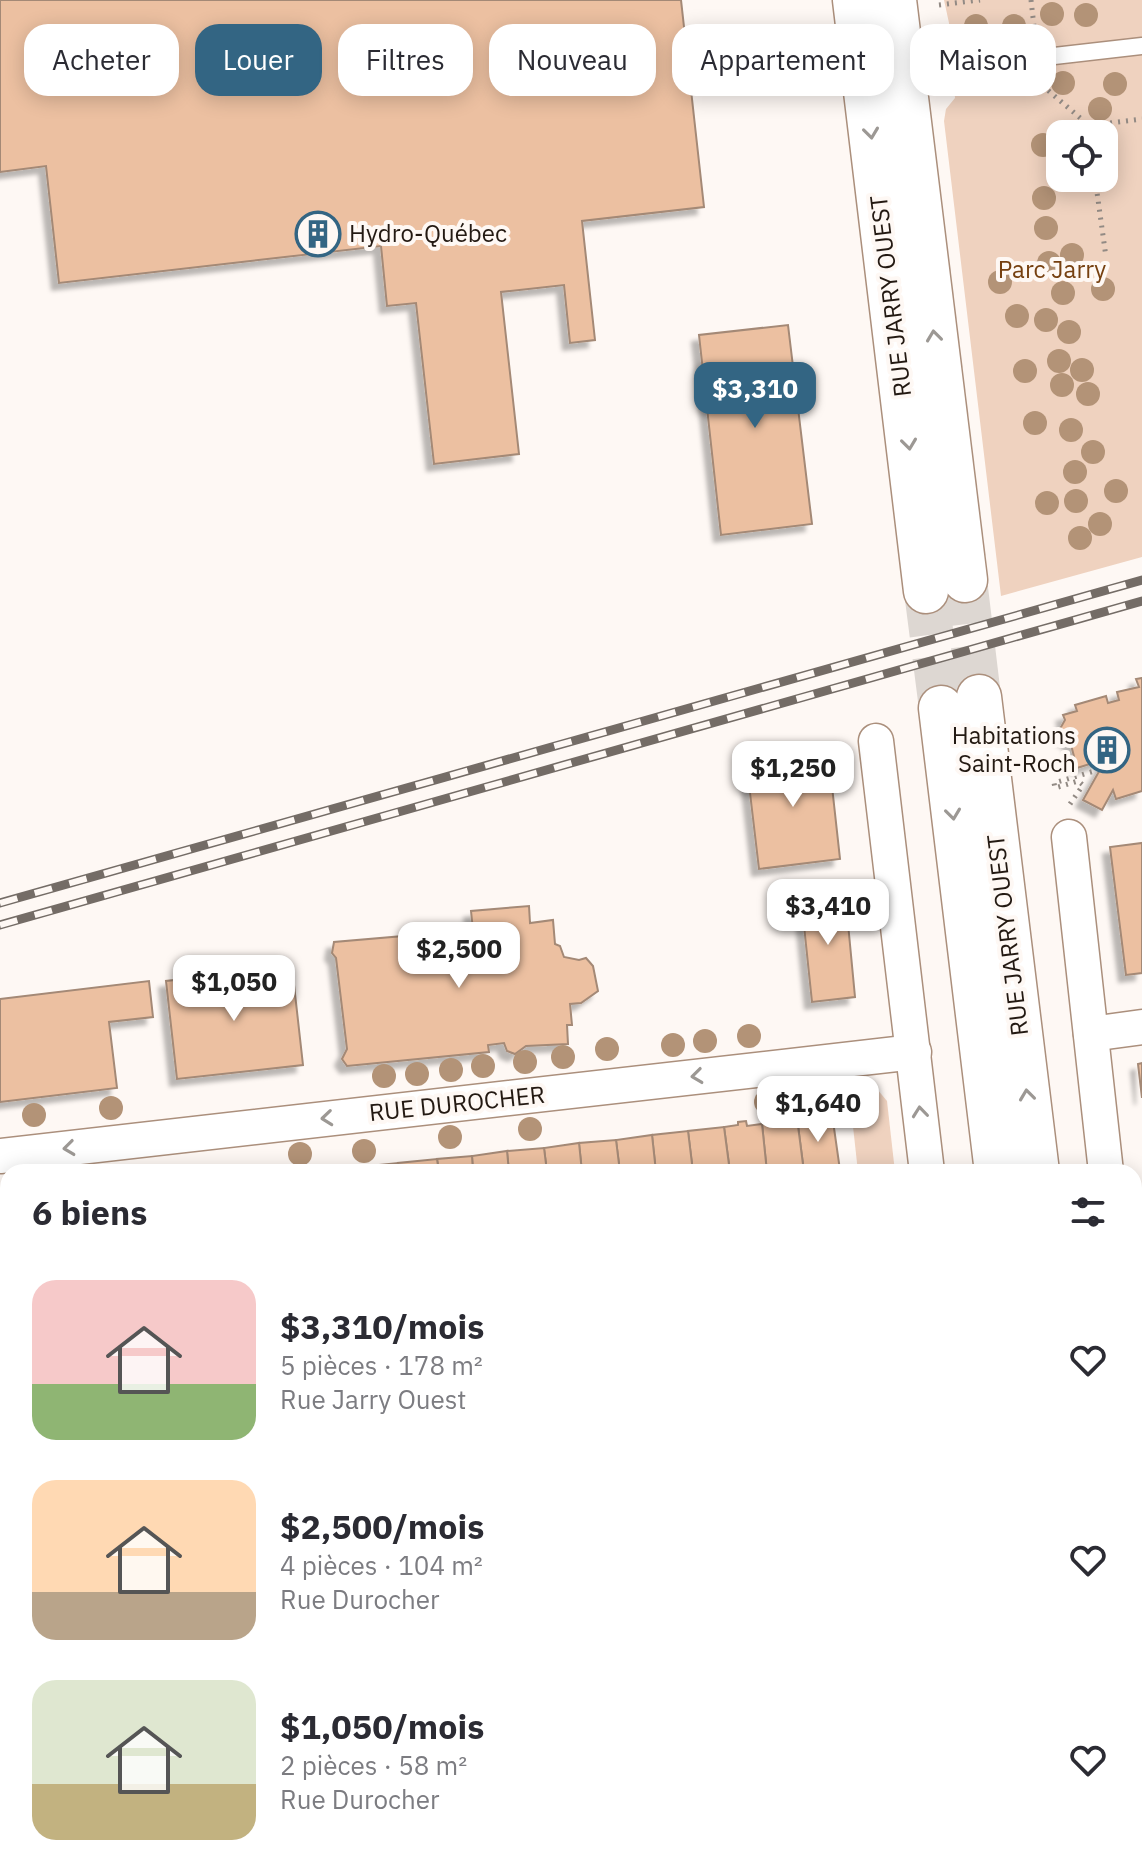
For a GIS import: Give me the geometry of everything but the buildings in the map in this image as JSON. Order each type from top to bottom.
[{"type":"main road","name":"RUE JARRY OUEST","points":[[855,0],[946,586],[903,73],[894,0]]},
{"type":"main road","name":"RUE JARRY OUEST","points":[[996,1164],[960,703],[1036,1164]]},
{"type":"street","points":[[876,741],[926,1164]]},
{"type":"street","points":[[1069,822],[1105,1164]]},
{"type":"street","points":[[1091,1034],[1142,1027]]},
{"type":"street","name":"RUE DUROCHER","points":[[0,1156],[914,1052]]},
{"type":"lane","points":[[903,73],[1142,46]]},
{"type":"path","points":[[939,5],[980,0]]},
{"type":"path","points":[[1031,0],[1034,24]]},
{"type":"path","points":[[1055,96],[1083,120]]},
{"type":"path","points":[[1118,122],[1142,119]]},
{"type":"path","points":[[1097,192],[1106,257]]},
{"type":"path","points":[[1069,822],[1083,785],[1078,781],[1055,788],[1054,783],[1101,769]]},
{"type":"green space","name":"Parc Jarry","points":[[944,0],[1142,0],[1142,557],[1001,596],[944,121],[946,109],[955,96],[1056,96],[1056,24],[949,24]]},
{"type":"green space","points":[[877,1089],[887,1101],[894,1164],[857,1164],[849,1090]]},
{"type":"tunnel","points":[[965,580],[979,697]]},
{"type":"tunnel","points":[[926,591],[941,708]]},
{"type":"railway","points":[[0,903],[1142,580]]},
{"type":"railway","points":[[0,925],[1142,601]]},
{"type":"place","name":"Hydro-Québec","points":[[318,234]]},
{"type":"place","name":"Habitations Saint-Roch","points":[[1107,750]]}]
